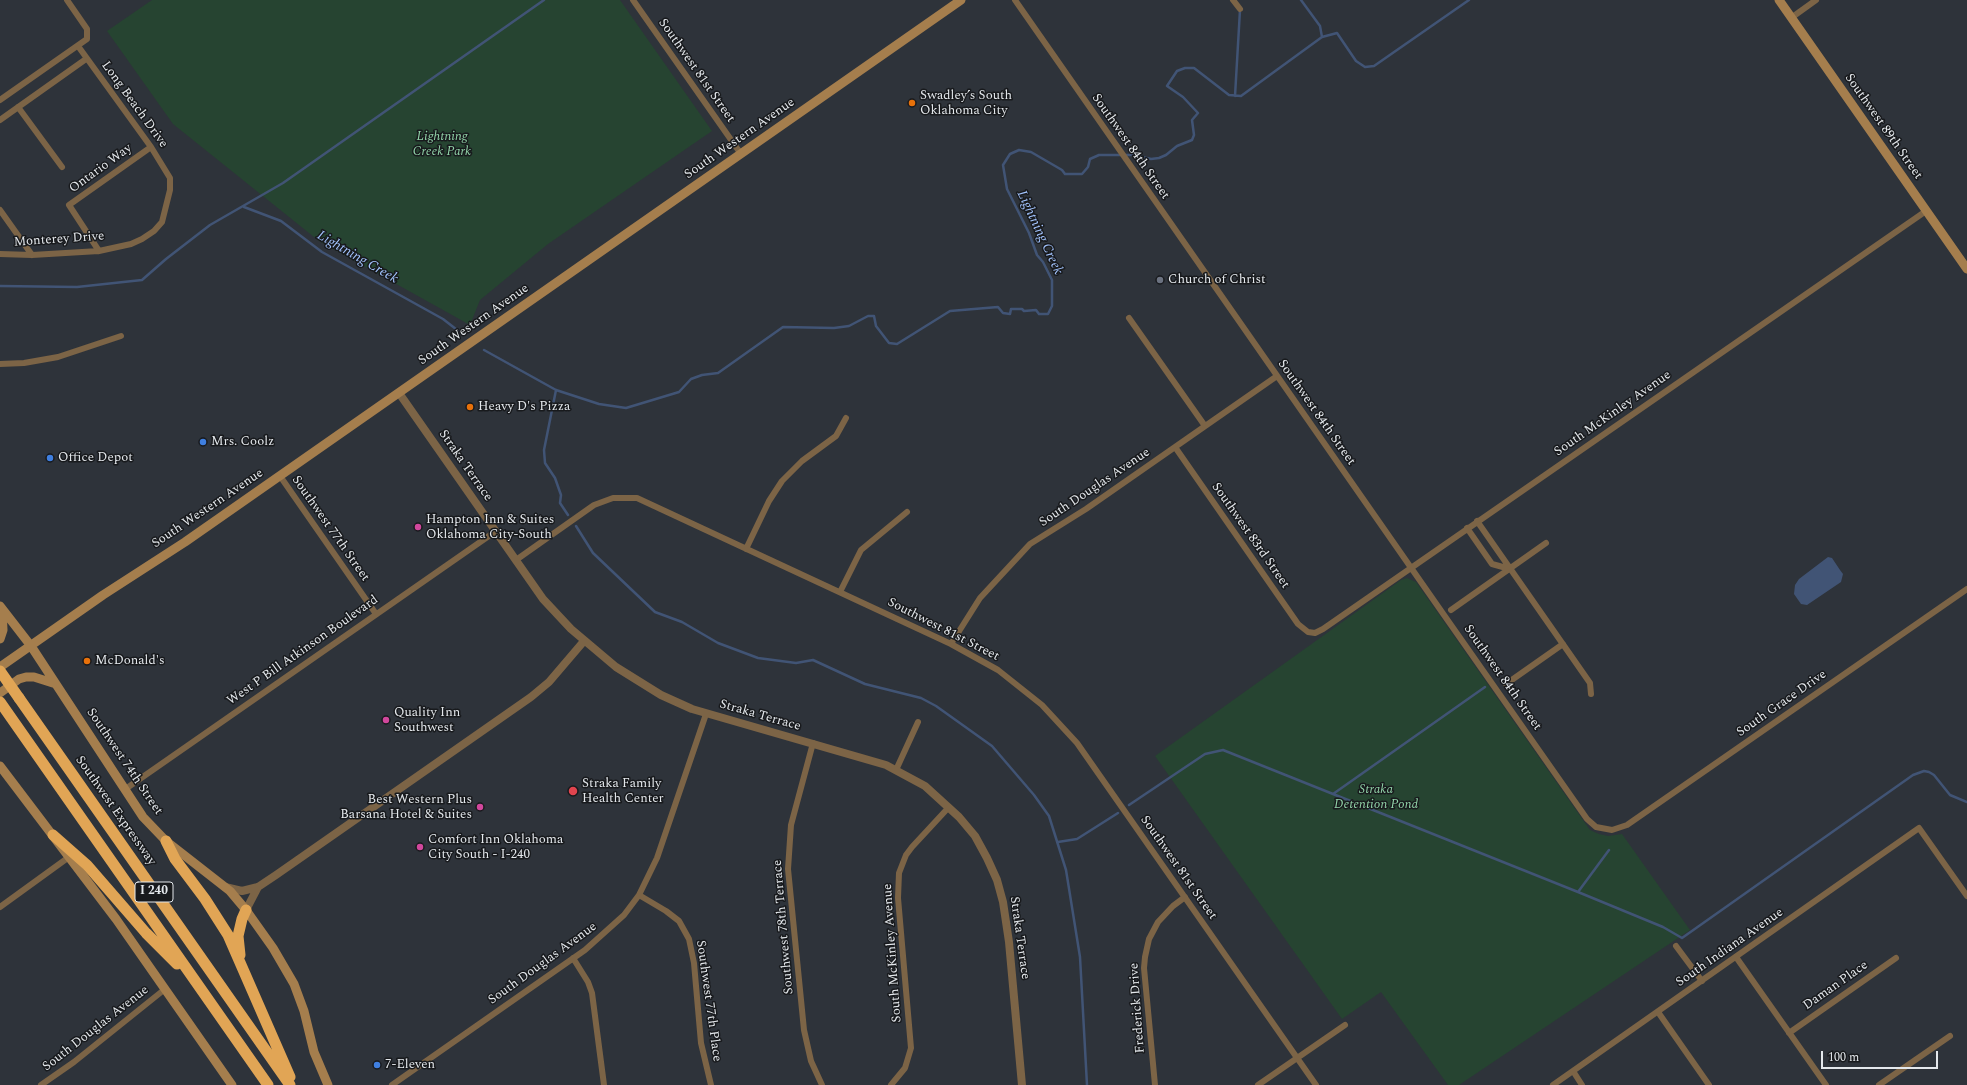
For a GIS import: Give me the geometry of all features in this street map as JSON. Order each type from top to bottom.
[{"type":"highway","name":"Southwest Expressway","points":[[0,671],[290,1085]]},
{"type":"highway","name":"I 240","points":[[2,705],[268,1085]]},
{"type":"highway","points":[[52,835],[87,865],[146,933],[198,985]]},
{"type":"highway","points":[[166,841],[175,859],[216,915],[240,962],[293,1085]]},
{"type":"highway","points":[[240,962],[238,936],[246,910]]},
{"type":"main road","name":"South Western Avenue","points":[[0,668],[280,476],[961,0]]},
{"type":"main road","name":"Southwest 89th Street","points":[[1779,0],[1967,269]]},
{"type":"main road","name":"Southwest 74th Street","points":[[1,607],[31,646],[143,817],[166,841],[225,887],[246,910],[281,959],[294,984],[304,1011],[314,1052],[328,1085]]},
{"type":"main road","points":[[0,639],[3,630],[1,607]]},
{"type":"main road","points":[[0,693],[19,679],[26,677],[34,677],[56,684]]},
{"type":"main road","points":[[0,766],[116,919],[232,1085]]},
{"type":"street","points":[[0,100],[87,39],[88,34],[85,26],[67,0]]},
{"type":"street","name":"Southwest 81st Street","points":[[633,0],[741,154]]},
{"type":"street","name":"Southwest 84th Street","points":[[1015,0],[1587,819],[1596,827],[1606,830]]},
{"type":"street","points":[[1233,0],[1240,9]]},
{"type":"street","points":[[1791,18],[1816,0]]},
{"type":"street","name":"Long Beach Drive","points":[[78,46],[151,147],[170,178]]},
{"type":"street","points":[[0,120],[86,59]]},
{"type":"street","points":[[18,107],[62,167]]},
{"type":"street","name":"Ontario Way","points":[[99,251],[69,206],[151,147]]},
{"type":"street","name":"Monterey Drive","points":[[0,254],[32,255],[99,251],[131,244],[154,231],[162,222],[170,190],[170,178]]},
{"type":"street","points":[[0,210],[32,255]]},
{"type":"street","name":"South McKinley Avenue","points":[[1311,633],[1322,629],[1411,568],[1926,211]]},
{"type":"street","points":[[1129,318],[1205,426]]},
{"type":"street","points":[[0,364],[24,363],[58,357],[121,336]]},
{"type":"street","name":"South Douglas Avenue","points":[[952,644],[980,598],[1024,550],[1277,376]]},
{"type":"street","name":"Straka Terrace","points":[[399,393],[543,599],[584,641],[611,663],[636,681],[676,702],[706,714],[813,743],[863,758],[896,770],[925,786],[949,806],[967,826],[979,843],[993,869],[1000,890],[1007,922],[1022,1085]]},
{"type":"street","points":[[746,549],[769,501],[782,481],[802,461],[836,436],[846,418]]},
{"type":"street","name":"Southwest 83rd Street","points":[[1175,447],[1298,624],[1311,633]]},
{"type":"street","name":"Southwest 77th Street","points":[[280,476],[376,614]]},
{"type":"street","name":"Southwest 81st Street","points":[[516,560],[603,500],[622,497],[637,498],[952,644],[981,659],[1013,680],[1056,719],[1091,763],[1316,1085]]},
{"type":"street","points":[[840,592],[862,550],[907,512]]},
{"type":"street","points":[[1477,521],[1590,684],[1591,694]]},
{"type":"street","points":[[1467,528],[1492,564],[1510,569]]},
{"type":"street","name":"West P Bill Atkinson Boulevard","points":[[124,790],[496,531]]},
{"type":"street","points":[[1451,610],[1546,543]]},
{"type":"street","name":"South Grace Drive","points":[[1606,830],[1618,829],[1628,825],[1967,589]]},
{"type":"street","points":[[225,887],[242,891],[258,887],[531,697],[549,682],[584,641]]},
{"type":"street","points":[[1506,684],[1563,644]]},
{"type":"street","name":"South Douglas Avenue","points":[[392,1085],[596,942],[614,926],[639,895],[657,858],[706,714]]},
{"type":"street","points":[[896,770],[918,722]]},
{"type":"street","name":"Southwest 78th Terrace","points":[[813,743],[791,825],[788,869],[804,1030],[812,1061],[822,1085]]},
{"type":"street","name":"South McKinley Avenue","points":[[891,1085],[905,1068],[911,1048],[898,898],[899,873],[906,855],[949,806]]},
{"type":"street","name":"South Indiana Avenue","points":[[1553,1085],[1919,828],[1967,896]]},
{"type":"street","points":[[0,907],[69,857]]},
{"type":"street","points":[[246,910],[258,887]]},
{"type":"street","name":"Southwest 77th Place","points":[[639,895],[666,911],[679,921],[689,939],[694,963],[701,1043],[711,1085]]},
{"type":"street","name":"Frederick Drive","points":[[1155,1085],[1144,968],[1145,957],[1149,939],[1158,922],[1168,910],[1185,897]]},
{"type":"street","points":[[1676,946],[1702,981]]},
{"type":"street","points":[[1736,957],[1826,1085]]},
{"type":"street","points":[[573,958],[588,982],[592,993],[604,1085]]},
{"type":"street","name":"Daman Place","points":[[1789,1033],[1896,958]]},
{"type":"street","name":"South Douglas Avenue","points":[[41,1085],[74,1062],[165,989]]},
{"type":"street","points":[[1658,1012],[1708,1085]]},
{"type":"street","points":[[1258,1085],[1345,1025]]},
{"type":"street","points":[[1879,1085],[1950,1036]]},
{"type":"street","points":[[1573,1071],[1582,1085]]},
{"type":"green space","name":"Lightning Creek Park","points":[[152,0],[620,0],[712,131],[548,244],[480,300],[470,325],[319,241],[173,124],[107,31]]},
{"type":"green space","name":"Straka Detention Pond","points":[[1407,578],[1416,582],[1590,830],[1608,836],[1622,834],[1690,930],[1459,1085],[1448,1085],[1381,992],[1342,1019],[1155,756],[1401,580]]},
{"type":"water","points":[[1828,557],[1832,558],[1843,574],[1841,582],[1807,605],[1801,604],[1794,594],[1795,585],[1799,579]]},
{"type":"waterway","points":[[0,286],[77,287],[142,280],[166,259],[210,225],[283,183],[544,0]]},
{"type":"waterway","name":"Lightning Creek","points":[[1301,0],[1320,26],[1322,37]]},
{"type":"waterway","name":"Lightning Creek","points":[[484,350],[556,390],[599,404],[626,408],[679,392],[691,379],[702,375],[718,373],[783,327],[834,328],[849,326],[868,316],[874,316],[876,326],[889,343],[897,344],[950,311],[998,307],[1003,313],[1010,314],[1011,309],[1022,309],[1024,311],[1036,310],[1039,314],[1048,314],[1052,306],[1052,280],[1043,262],[1037,255],[1029,233],[1007,189],[1003,165],[1010,154],[1019,150],[1031,152],[1062,170],[1065,174],[1082,174],[1088,167],[1090,159],[1099,155],[1133,155],[1151,159],[1159,158],[1166,155],[1177,146],[1192,140],[1194,135],[1192,120],[1198,113],[1183,97],[1167,86],[1177,71],[1185,68],[1194,68],[1229,95],[1241,96],[1322,37],[1337,33],[1356,61],[1365,67],[1374,66],[1469,0]]},
{"type":"waterway","points":[[1235,96],[1240,10]]},
{"type":"waterway","name":"Lightning Creek","points":[[244,207],[281,221],[322,252],[443,319],[461,333]]},
{"type":"waterway","points":[[556,390],[544,450],[545,463],[555,478],[561,495],[560,503],[568,515]]},
{"type":"waterway","points":[[576,526],[593,553],[655,612],[682,622],[718,643],[758,658],[796,663],[813,660],[865,684],[921,698],[936,706],[992,746],[1034,795],[1049,816],[1066,870],[1080,957],[1087,1085]]},
{"type":"waterway","points":[[1333,794],[1485,687]]},
{"type":"waterway","points":[[1129,805],[1205,754],[1223,750],[1578,892],[1663,927],[1682,938],[1913,775],[1924,771],[1929,772],[1934,775],[1950,795],[1967,802]]},
{"type":"waterway","points":[[1058,842],[1077,839],[1118,813]]},
{"type":"waterway","points":[[1578,892],[1609,850]]},
{"type":"place","name":"Swadley’s South Oklahoma City","points":[[912,103]]},
{"type":"place","name":"Church of Christ","points":[[1160,280]]},
{"type":"place","name":"Heavy D's Pizza","points":[[470,407]]},
{"type":"place","name":"Mrs. Coolz","points":[[203,442]]},
{"type":"place","name":"Office Depot","points":[[50,458]]},
{"type":"place","name":"Hampton Inn & Suites Oklahoma City-South","points":[[418,527]]},
{"type":"place","name":"McDonald's","points":[[87,661]]},
{"type":"place","name":"Quality Inn Southwest","points":[[386,720]]},
{"type":"place","name":"Straka Family Health Center","points":[[573,791]]},
{"type":"place","name":"Best Western Plus Barsana Hotel & Suites","points":[[480,807]]},
{"type":"place","name":"Comfort Inn Oklahoma City South - I-240","points":[[420,847]]},
{"type":"place","name":"7-Eleven","points":[[377,1065]]}]
